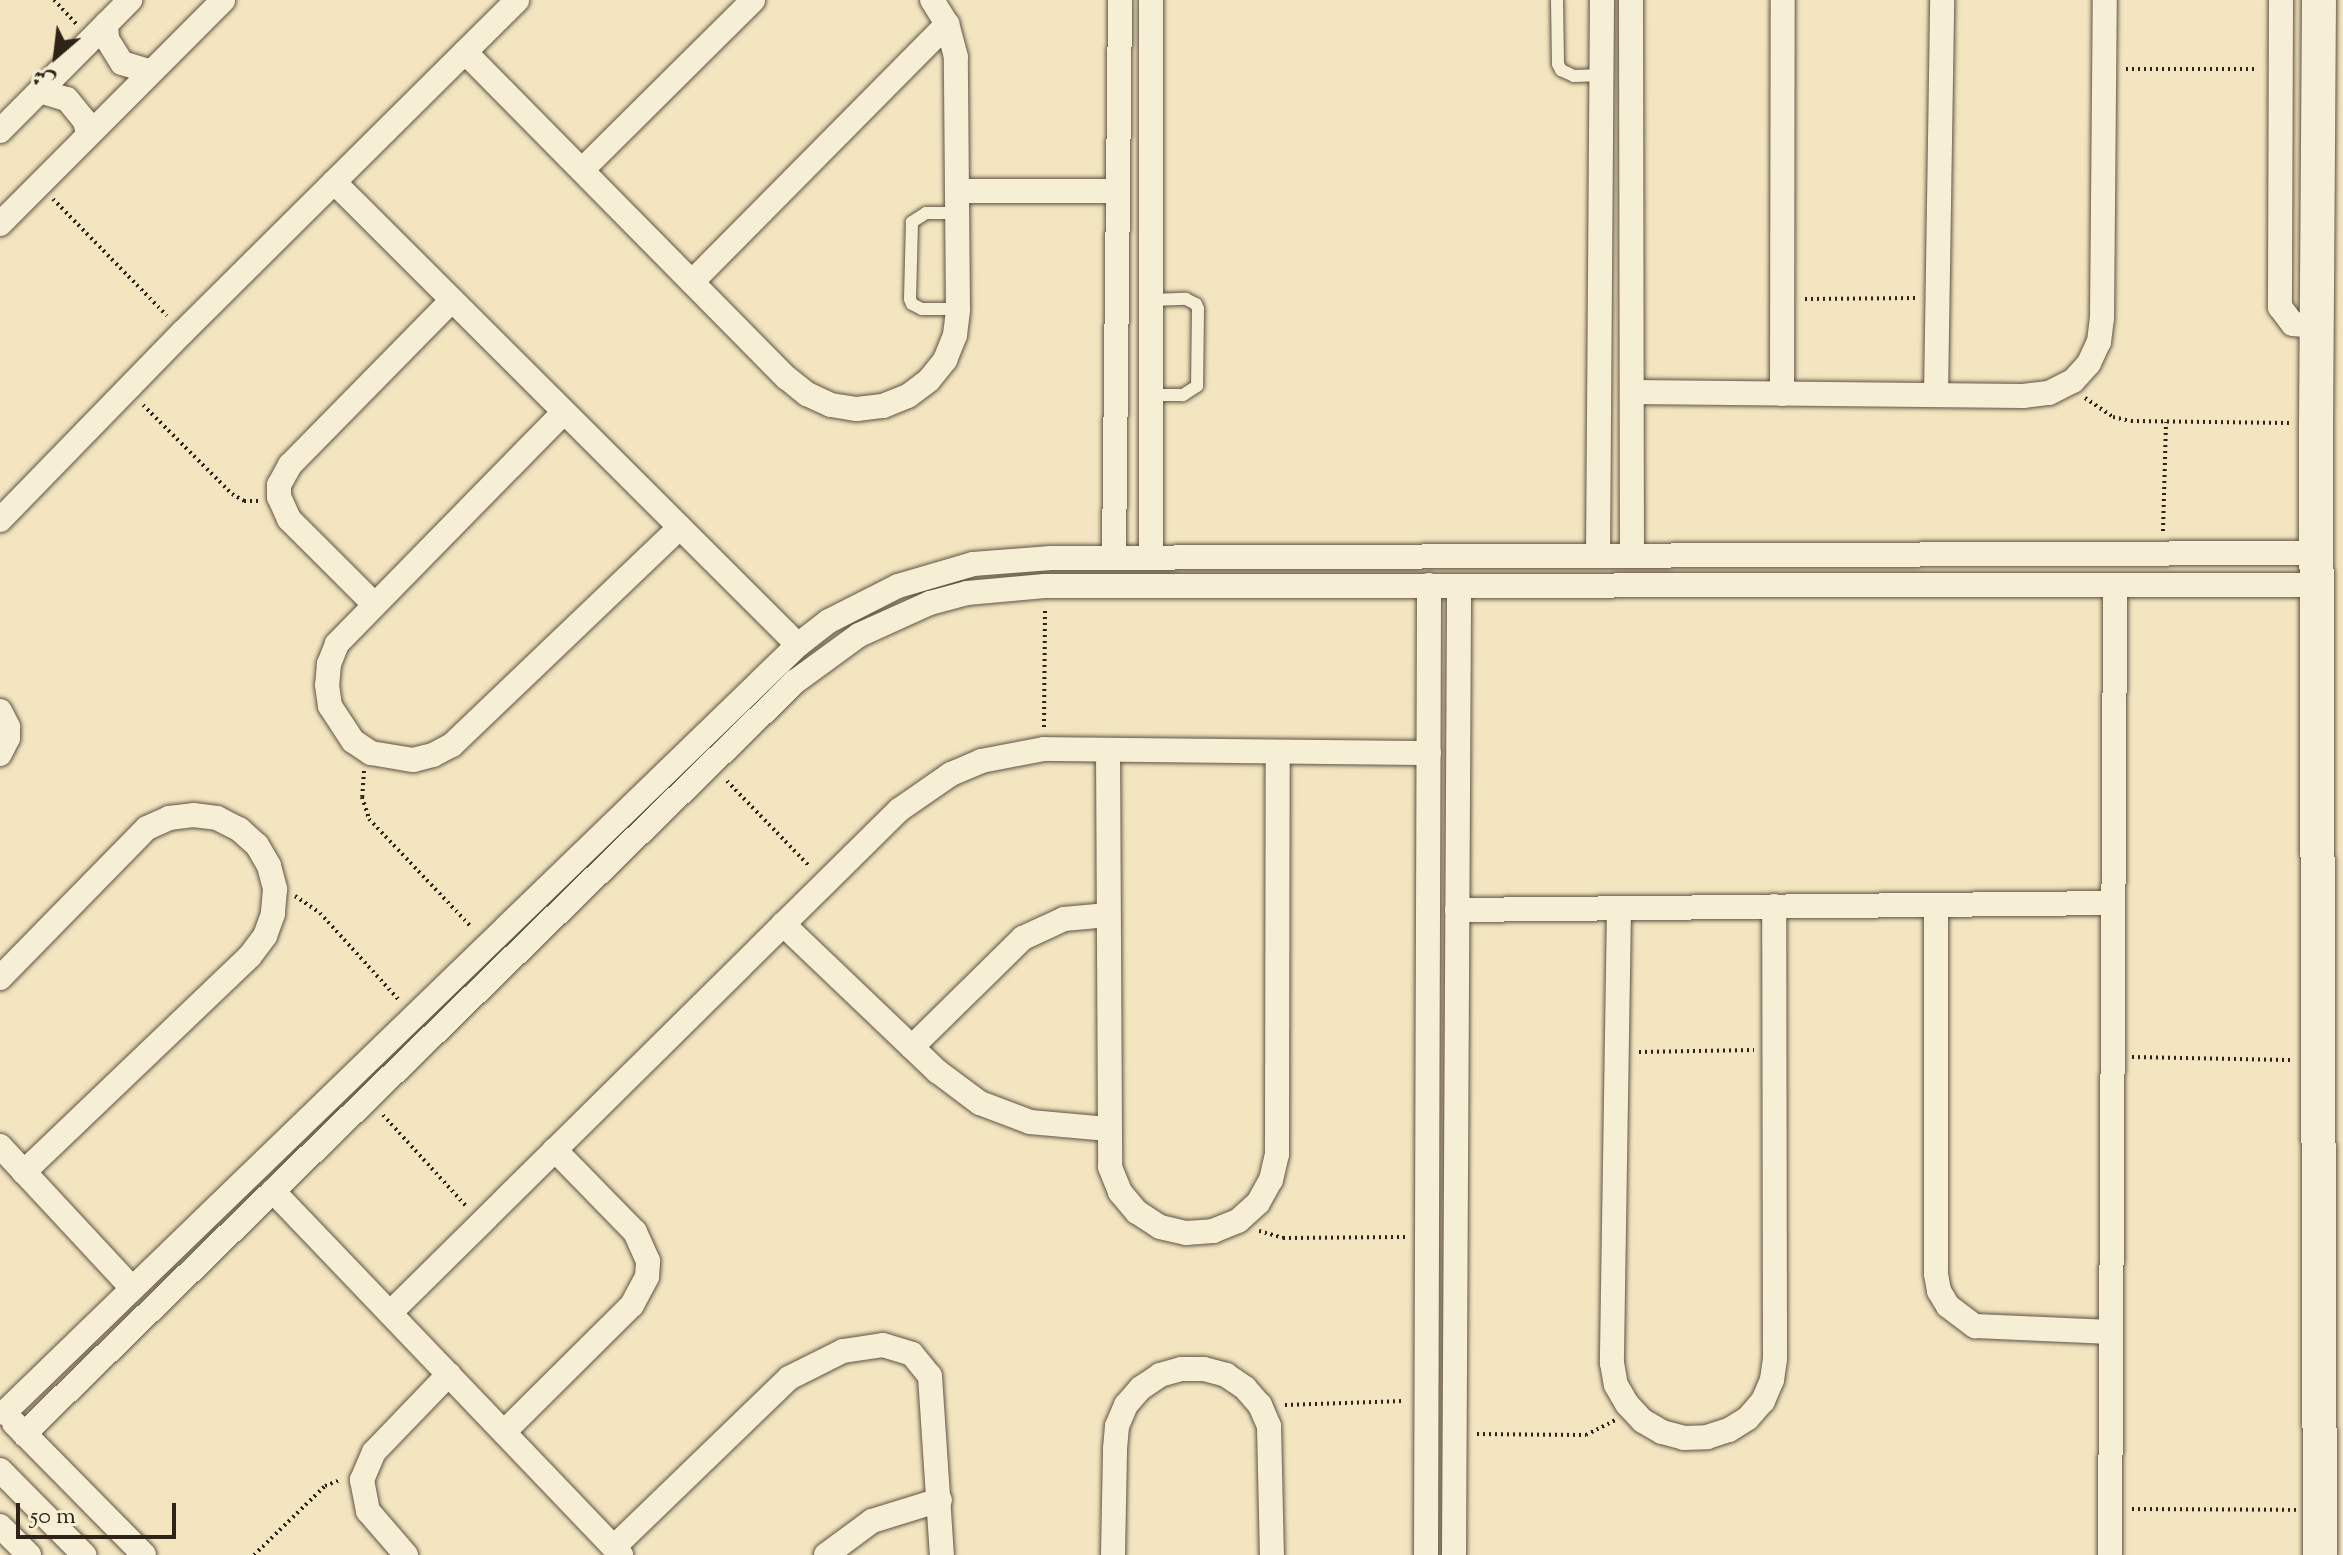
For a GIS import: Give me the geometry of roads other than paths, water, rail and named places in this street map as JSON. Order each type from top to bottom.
[{"type":"street","points":[[0,131],[130,0]]},
{"type":"street","points":[[0,224],[223,0]]},
{"type":"street","points":[[0,520],[183,332],[517,0]]},
{"type":"street","points":[[582,170],[753,0]]},
{"type":"street","points":[[465,52],[807,394],[831,405],[857,409],[895,401],[929,380],[945,360],[955,335],[958,309],[956,57],[947,24],[932,0]]},
{"type":"street","points":[[1114,557],[1120,0]]},
{"type":"street","points":[[1151,0],[1151,557]]},
{"type":"street","points":[[1598,556],[1602,0]]},
{"type":"street","points":[[1631,0],[1632,556]]},
{"type":"street","points":[[1782,394],[1783,0]]},
{"type":"street","points":[[1936,395],[1942,0]]},
{"type":"street","points":[[1632,392],[2023,396],[2049,393],[2073,381],[2089,363],[2101,330],[2105,0]]},
{"type":"street","points":[[2281,0],[2280,307],[2293,324],[2317,326]]},
{"type":"street","points":[[2319,0],[2331,69],[2317,326],[2316,424],[2316,569],[2330,1006],[2318,1060],[2320,1555]]},
{"type":"street","points":[[692,282],[947,24]]},
{"type":"street","points":[[98,32],[107,39],[122,63],[151,72]]},
{"type":"street","points":[[40,91],[67,99],[77,109],[88,134]]},
{"type":"street","points":[[334,182],[798,645]]},
{"type":"street","points":[[957,202],[1118,191]]},
{"type":"street","points":[[374,604],[289,519],[279,497],[283,474],[452,300]]},
{"type":"street","points":[[564,412],[337,644],[327,685],[330,706],[353,741],[371,753],[413,760],[433,755],[452,745],[680,527]]},
{"type":"street","points":[[144,1555],[2,1411],[798,645],[863,602],[935,573],[1012,559],[2162,554],[2316,569]]},
{"type":"street","points":[[24,1434],[796,681],[859,635],[893,617],[967,593],[1045,586],[2115,585],[2316,569]]},
{"type":"street","points":[[1426,1555],[1429,585]]},
{"type":"street","points":[[2110,1555],[2115,585]]},
{"type":"street","points":[[1454,1555],[1459,586]]},
{"type":"street","points":[[0,711],[8,727],[8,738],[0,754]]},
{"type":"street","points":[[390,1313],[825,882],[924,790],[981,761],[1044,749],[1429,753]]},
{"type":"street","points":[[1108,750],[1110,1167],[1120,1192],[1137,1212],[1160,1227],[1186,1233],[1213,1231],[1238,1221],[1258,1203],[1271,1180],[1277,1154],[1278,752]]},
{"type":"street","points":[[0,978],[147,828],[169,818],[193,815],[217,818],[239,829],[263,855],[275,889],[273,914],[265,936],[250,956],[24,1172]]},
{"type":"street","points":[[1457,910],[2113,903]]},
{"type":"street","points":[[1936,905],[1936,1274],[1939,1291],[1948,1306],[1975,1326],[2111,1332]]},
{"type":"street","points":[[1619,908],[1612,1363],[1616,1385],[1627,1404],[1643,1421],[1662,1432],[1684,1438],[1707,1437],[1729,1430],[1748,1418],[1763,1401],[1772,1380],[1775,1358],[1774,906]]},
{"type":"street","points":[[912,1047],[1023,938],[1064,919],[1108,915]]},
{"type":"street","points":[[783,924],[957,1088],[1004,1114],[1056,1127],[1108,1129]]},
{"type":"street","points":[[0,1146],[132,1288]]},
{"type":"street","points":[[504,1432],[632,1305],[647,1277],[648,1261],[635,1232],[555,1150]]},
{"type":"street","points":[[273,1191],[618,1551],[789,1378],[824,1358],[863,1347],[899,1347],[912,1354],[930,1376],[942,1555]]},
{"type":"street","points":[[1427,1195],[1455,1194]]},
{"type":"street","points":[[1113,1555],[1117,1426],[1126,1405],[1141,1388],[1160,1375],[1181,1369],[1204,1369],[1226,1375],[1245,1388],[1260,1405],[1269,1426],[1272,1448],[1272,1555]]},
{"type":"street","points":[[406,1555],[368,1511],[362,1480],[374,1452],[449,1374]]},
{"type":"street","points":[[0,1470],[84,1555]]},
{"type":"street","points":[[826,1555],[872,1521],[940,1500]]},
{"type":"street","points":[[0,1526],[29,1555]]},
{"type":"lane","points":[[1557,0],[1558,64],[1561,70],[1574,76],[1602,75]]},
{"type":"lane","points":[[957,202],[926,213],[912,222],[910,299],[912,304],[922,309],[958,309]]},
{"type":"lane","points":[[1151,300],[1186,299],[1198,309],[1197,386],[1183,395],[1151,395]]}]
